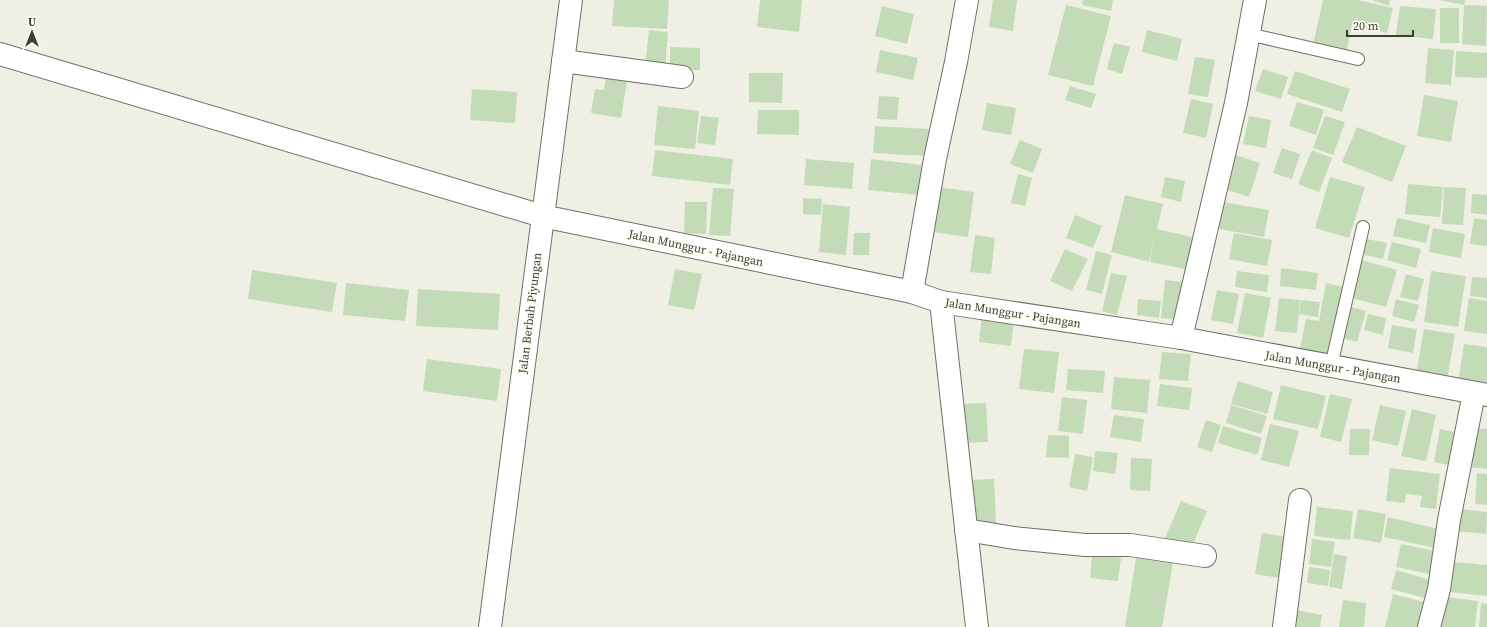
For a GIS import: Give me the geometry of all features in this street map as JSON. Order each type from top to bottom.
[{"type":"street","name":"Jalan Berbah Piyungan","points":[[490,627],[571,0]]},
{"type":"street","points":[[912,292],[935,159],[956,62],[967,0]]},
{"type":"street","points":[[1180,338],[1236,103],[1255,0]]},
{"type":"street","name":"Jalan Munggur - Pajangan","points":[[0,54],[542,216],[912,292],[942,302],[1180,338],[1481,394]]},
{"type":"street","points":[[563,60],[682,77]]},
{"type":"street","points":[[942,302],[977,627]]},
{"type":"street","points":[[1429,627],[1439,589],[1449,520],[1481,394]]},
{"type":"street","points":[[1284,627],[1300,500]]},
{"type":"street","points":[[966,530],[1014,538],[1085,545],[1130,545],[1205,556]]},
{"type":"lane","points":[[1248,34],[1358,59]]},
{"type":"lane","points":[[1330,366],[1363,227]]},
{"type":"building","points":[[614,0],[669,0],[667,29],[612,26]]},
{"type":"building","points":[[760,0],[802,0],[799,32],[757,27]]},
{"type":"building","points":[[993,0],[1017,0],[1013,31],[989,27]]},
{"type":"building","points":[[1083,0],[1113,0],[1111,11],[1082,5]]},
{"type":"building","points":[[1323,0],[1357,0],[1393,8],[1387,33],[1352,25],[1346,53],[1313,45]]},
{"type":"building","points":[[1372,0],[1390,0],[1389,6]]},
{"type":"building","points":[[1439,0],[1465,0],[1464,5]]},
{"type":"building","points":[[1066,5],[1111,16],[1093,86],[1048,75]]},
{"type":"building","points":[[1464,5],[1487,6],[1486,46],[1462,44]]},
{"type":"building","points":[[882,6],[914,14],[907,44],[875,36]]},
{"type":"building","points":[[1400,6],[1436,9],[1433,39],[1396,35]]},
{"type":"building","points":[[1440,8],[1459,8],[1459,43],[1440,43]]},
{"type":"building","points":[[649,30],[668,32],[665,68],[645,66]]},
{"type":"building","points":[[1147,30],[1182,39],[1177,61],[1142,52]]},
{"type":"building","points":[[1114,43],[1130,47],[1122,74],[1107,69]]},
{"type":"building","points":[[670,47],[700,48],[700,70],[670,70]]},
{"type":"building","points":[[1428,48],[1454,50],[1451,85],[1425,83]]},
{"type":"building","points":[[880,50],[918,58],[913,80],[876,72]]},
{"type":"building","points":[[1456,51],[1487,53],[1487,78],[1455,77]]},
{"type":"building","points":[[1195,57],[1215,60],[1208,97],[1188,94]]},
{"type":"building","points":[[1263,69],[1288,77],[1281,99],[1255,91]]},
{"type":"building","points":[[1295,71],[1350,89],[1342,112],[1287,94]]},
{"type":"building","points":[[607,72],[628,75],[621,118],[591,113],[595,89],[604,90]]},
{"type":"building","points":[[749,73],[783,73],[782,103],[749,102]]},
{"type":"building","points":[[1070,86],[1096,94],[1091,108],[1065,100]]},
{"type":"building","points":[[472,89],[517,92],[515,123],[470,120]]},
{"type":"building","points":[[1424,95],[1458,101],[1451,142],[1417,136]]},
{"type":"building","points":[[879,96],[899,97],[897,120],[877,119]]},
{"type":"building","points":[[1191,99],[1213,104],[1206,138],[1183,133]]},
{"type":"building","points":[[1297,102],[1324,110],[1316,135],[1289,126]]},
{"type":"building","points":[[987,103],[1016,108],[1011,135],[982,130]]},
{"type":"building","points":[[658,106],[699,111],[695,149],[654,145]]},
{"type":"building","points":[[758,110],[799,110],[799,135],[757,134]]},
{"type":"building","points":[[701,116],[719,118],[715,145],[697,143]]},
{"type":"building","points":[[1249,116],[1271,120],[1266,148],[1243,144]]},
{"type":"building","points":[[1325,116],[1345,122],[1333,155],[1313,148]]},
{"type":"building","points":[[875,126],[930,129],[928,156],[873,153]]},
{"type":"building","points":[[1357,127],[1406,146],[1392,182],[1342,162]]},
{"type":"building","points":[[1020,140],[1042,149],[1033,173],[1010,164]]},
{"type":"building","points":[[1282,148],[1300,154],[1292,179],[1273,173]]},
{"type":"building","points":[[655,150],[733,159],[730,185],[652,176]]},
{"type":"building","points":[[1312,150],[1332,158],[1319,192],[1298,184]]},
{"type":"building","points":[[1236,155],[1260,163],[1249,197],[1225,189]]},
{"type":"building","points":[[806,159],[854,163],[852,189],[804,185]]},
{"type":"building","points":[[871,159],[922,165],[919,195],[868,190]]},
{"type":"building","points":[[1018,174],[1032,178],[1025,206],[1011,203]]},
{"type":"building","points":[[1165,177],[1185,181],[1181,202],[1161,197]]},
{"type":"building","points":[[1330,177],[1365,187],[1349,238],[1315,228]]},
{"type":"building","points":[[1408,184],[1443,187],[1440,217],[1405,214]]},
{"type":"building","points":[[931,186],[974,192],[968,237],[924,231]]},
{"type":"building","points":[[1444,187],[1466,188],[1463,225],[1442,224]]},
{"type":"building","points":[[713,188],[734,189],[730,236],[709,235]]},
{"type":"building","points":[[1472,194],[1487,195],[1487,215],[1471,213]]},
{"type":"building","points":[[1125,195],[1163,204],[1157,229],[1196,238],[1190,270],[1150,262],[1154,239],[1149,262],[1111,252]]},
{"type":"building","points":[[803,198],[822,199],[821,215],[803,214]]},
{"type":"building","points":[[685,202],[707,202],[706,234],[684,233]]},
{"type":"building","points":[[1223,202],[1269,210],[1264,237],[1219,229]]},
{"type":"building","points":[[823,204],[850,207],[846,255],[819,252]]},
{"type":"building","points":[[1075,215],[1102,226],[1093,248],[1066,238]]},
{"type":"building","points":[[1397,218],[1430,225],[1426,243],[1393,236]]},
{"type":"building","points":[[1474,218],[1487,220],[1487,246],[1470,244]]},
{"type":"building","points":[[1433,228],[1465,234],[1461,258],[1429,252]]},
{"type":"building","points":[[854,233],[870,233],[869,255],[853,255]]},
{"type":"building","points":[[1234,233],[1272,240],[1267,266],[1229,259]]},
{"type":"building","points":[[975,235],[995,238],[991,274],[970,272]]},
{"type":"building","points":[[1367,239],[1387,243],[1383,259],[1364,255]]},
{"type":"building","points":[[1392,242],[1421,249],[1416,268],[1387,260]]},
{"type":"building","points":[[1065,249],[1088,259],[1072,291],[1050,281]]},
{"type":"building","points":[[1096,251],[1112,255],[1102,294],[1086,290]]},
{"type":"building","points":[[1358,259],[1397,270],[1386,307],[1348,297]]},
{"type":"building","points":[[1281,268],[1318,273],[1316,290],[1280,286]]},
{"type":"building","points":[[675,269],[702,274],[694,310],[668,305]]},
{"type":"building","points":[[252,270],[337,283],[332,312],[248,299]]},
{"type":"building","points":[[1237,271],[1269,275],[1267,292],[1235,287]]},
{"type":"building","points":[[1431,271],[1466,276],[1458,327],[1424,322]]},
{"type":"building","points":[[1111,273],[1127,276],[1117,315],[1102,311]]},
{"type":"building","points":[[1406,274],[1424,279],[1418,301],[1400,297]]},
{"type":"building","points":[[1472,277],[1487,278],[1487,298],[1470,296]]},
{"type":"building","points":[[1165,280],[1183,282],[1179,320],[1161,318]]},
{"type":"building","points":[[346,283],[409,290],[405,321],[343,315]]},
{"type":"building","points":[[1326,283],[1343,287],[1329,360],[1299,354],[1306,319],[1319,321]]},
{"type":"building","points":[[418,289],[500,294],[498,330],[416,326]]},
{"type":"building","points":[[1217,290],[1239,294],[1233,324],[1211,320]]},
{"type":"building","points":[[1245,293],[1271,298],[1263,338],[1237,333]]},
{"type":"building","points":[[1279,298],[1300,300],[1297,333],[1275,331]]},
{"type":"building","points":[[1469,298],[1487,301],[1487,334],[1464,331]]},
{"type":"building","points":[[1138,299],[1161,301],[1159,318],[1137,315]]},
{"type":"building","points":[[1396,299],[1419,305],[1414,322],[1392,316]]},
{"type":"building","points":[[1301,300],[1320,302],[1318,317],[1299,314]]},
{"type":"building","points":[[1348,306],[1366,311],[1357,342],[1339,337]]},
{"type":"building","points":[[1368,314],[1386,318],[1383,335],[1364,330]]},
{"type":"building","points":[[982,315],[1014,319],[1011,346],[979,342]]},
{"type":"building","points":[[1392,325],[1417,329],[1413,353],[1388,348]]},
{"type":"building","points":[[1424,329],[1455,334],[1447,380],[1416,374]]},
{"type":"building","points":[[1464,344],[1487,347],[1487,389],[1458,384]]},
{"type":"building","points":[[1024,349],[1059,352],[1054,393],[1019,389]]},
{"type":"building","points":[[1162,352],[1191,354],[1188,381],[1159,379]]},
{"type":"building","points":[[427,359],[501,369],[497,401],[423,391]]},
{"type":"building","points":[[1068,369],[1105,371],[1103,393],[1066,390]]},
{"type":"building","points":[[1114,377],[1150,380],[1147,413],[1111,409]]},
{"type":"building","points":[[1238,381],[1273,392],[1267,414],[1231,404]]},
{"type":"building","points":[[1160,384],[1192,388],[1189,410],[1157,406]]},
{"type":"building","points":[[1281,385],[1326,396],[1318,429],[1273,419]]},
{"type":"building","points":[[1330,394],[1352,399],[1341,442],[1320,437]]},
{"type":"building","points":[[1062,397],[1087,400],[1083,434],[1058,431]]},
{"type":"building","points":[[986,403],[988,442],[964,443],[962,404]]},
{"type":"building","points":[[1231,405],[1267,416],[1261,434],[1226,423]]},
{"type":"building","points":[[1380,405],[1406,411],[1398,446],[1372,440]]},
{"type":"building","points":[[1412,409],[1436,415],[1426,461],[1401,456]]},
{"type":"building","points":[[1114,415],[1144,419],[1141,442],[1110,437]]},
{"type":"building","points":[[1206,420],[1221,425],[1212,452],[1197,447]]},
{"type":"building","points":[[1270,424],[1299,431],[1289,467],[1261,460]]},
{"type":"building","points":[[1223,426],[1262,438],[1257,455],[1218,443]]},
{"type":"building","points":[[1474,428],[1487,429],[1487,469],[1470,467]]},
{"type":"building","points":[[1350,429],[1370,429],[1369,455],[1349,455]]},
{"type":"building","points":[[1440,429],[1459,433],[1453,466],[1434,462]]},
{"type":"building","points":[[1048,435],[1069,436],[1069,458],[1046,457]]},
{"type":"building","points":[[1095,451],[1118,453],[1115,474],[1093,471]]},
{"type":"building","points":[[1075,454],[1093,457],[1087,491],[1069,487]]},
{"type":"building","points":[[1131,458],[1152,459],[1150,491],[1130,490]]},
{"type":"building","points":[[1390,468],[1440,474],[1436,509],[1420,507],[1422,496],[1406,494],[1405,503],[1386,501]]},
{"type":"building","points":[[1477,473],[1487,474],[1487,505],[1475,504]]},
{"type":"building","points":[[994,479],[996,525],[974,526],[972,480]]},
{"type":"building","points":[[1181,501],[1207,511],[1191,549],[1165,538]]},
{"type":"building","points":[[1317,507],[1353,511],[1350,540],[1314,536]]},
{"type":"building","points":[[1358,509],[1386,514],[1381,543],[1353,538]]},
{"type":"building","points":[[1458,509],[1487,512],[1486,534],[1455,531]]},
{"type":"building","points":[[1388,517],[1439,529],[1435,548],[1384,537]]},
{"type":"building","points":[[1262,533],[1287,537],[1279,578],[1255,574]]},
{"type":"building","points":[[1312,539],[1335,542],[1331,567],[1309,564]]},
{"type":"building","points":[[1401,544],[1434,551],[1429,574],[1396,567]]},
{"type":"building","points":[[1334,554],[1347,556],[1342,589],[1329,587]]},
{"type":"building","points":[[1092,555],[1121,558],[1118,581],[1090,578]]},
{"type":"building","points":[[1136,557],[1173,563],[1162,627],[1125,627]]},
{"type":"building","points":[[1454,562],[1487,565],[1487,596],[1450,592]]},
{"type":"building","points":[[1309,567],[1330,570],[1328,586],[1307,583]]},
{"type":"building","points":[[1396,570],[1430,580],[1425,598],[1391,589]]},
{"type":"building","points":[[1393,594],[1428,603],[1421,627],[1385,627]]},
{"type":"building","points":[[1446,597],[1478,601],[1475,627],[1441,627]]},
{"type":"building","points":[[1343,600],[1366,603],[1364,627],[1339,627]]},
{"type":"building","points":[[1481,603],[1487,604],[1487,627],[1479,627]]},
{"type":"building","points":[[1291,609],[1322,615],[1320,627],[1288,627]]}]
